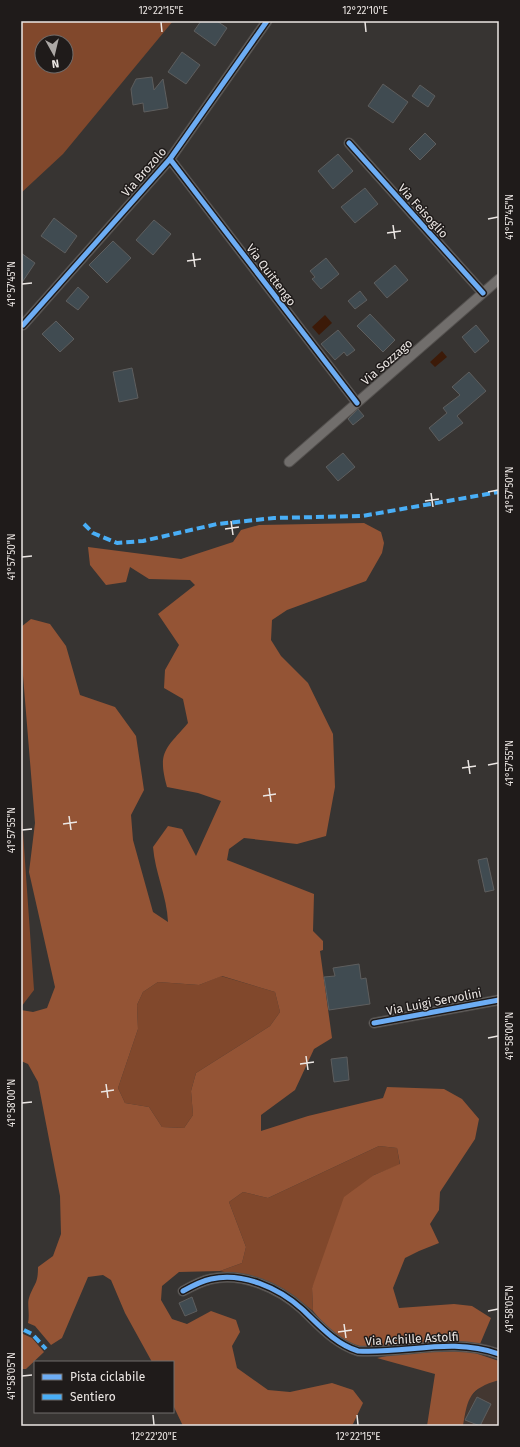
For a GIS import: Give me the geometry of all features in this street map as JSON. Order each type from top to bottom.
[{"type":"street","name":"Via Brozolo","points":[[23,325],[170,159],[267,21]]},
{"type":"street","name":"Via Feisoglio","points":[[349,143],[483,293]]},
{"type":"street","name":"Via Quittengo","points":[[170,159],[357,403]]},
{"type":"street","name":"Via Sozzago","points":[[289,462],[499,279]]},
{"type":"street","name":"Via Luigi Servolini","points":[[374,1024],[499,1000]]},
{"type":"street","name":"Via Achille Astolfi","points":[[183,1291],[202,1282],[224,1278],[237,1278],[268,1286],[283,1294],[300,1307],[330,1336],[344,1345],[358,1351],[458,1346],[480,1348],[499,1354]]},
{"type":"shaded area","points":[[21,21],[173,21],[63,154],[21,193]]},
{"type":"shaded area","points":[[325,315],[332,323],[319,335],[312,327]]},
{"type":"shaded area","points":[[442,351],[447,357],[435,367],[430,362]]},
{"type":"shaded area","points":[[364,523],[381,532],[384,543],[382,553],[366,581],[287,610],[272,620],[271,640],[281,656],[308,683],[333,734],[335,787],[326,836],[297,844],[244,838],[229,849],[227,860],[314,894],[313,931],[323,941],[323,950],[320,951],[332,1038],[314,1049],[295,1090],[261,1115],[261,1131],[308,1116],[383,1098],[387,1087],[444,1089],[462,1099],[479,1119],[475,1139],[440,1192],[439,1210],[430,1224],[439,1243],[405,1258],[393,1288],[399,1308],[454,1304],[472,1306],[491,1318],[480,1344],[451,1343],[367,1348],[351,1344],[334,1336],[313,1311],[312,1288],[344,1197],[374,1175],[400,1164],[397,1148],[379,1146],[268,1198],[243,1192],[229,1202],[246,1247],[242,1263],[220,1271],[179,1272],[162,1286],[161,1300],[172,1319],[187,1324],[211,1311],[236,1320],[240,1332],[232,1346],[237,1368],[268,1390],[290,1392],[332,1383],[353,1390],[363,1403],[353,1424],[346,1426],[183,1426],[174,1407],[174,1361],[151,1361],[125,1313],[111,1280],[103,1275],[88,1277],[62,1338],[51,1345],[35,1326],[28,1323],[28,1300],[36,1281],[38,1267],[53,1256],[61,1234],[60,1196],[38,1082],[28,1064],[21,1061],[21,1010],[33,1012],[47,1008],[55,987],[29,872],[35,823],[21,651],[21,627],[31,619],[50,624],[66,646],[80,695],[115,707],[136,736],[144,790],[131,815],[133,840],[153,912],[168,922],[166,903],[156,866],[153,847],[168,826],[182,829],[196,856],[221,801],[198,793],[167,787],[164,775],[163,758],[166,751],[169,745],[188,723],[183,699],[164,688],[165,670],[179,645],[158,614],[195,585],[190,580],[149,579],[130,567],[126,582],[106,585],[90,565],[88,547],[181,559],[233,542],[241,530],[259,525]],"holes":[[[222,976],[275,992],[280,1012],[270,1026],[196,1073],[191,1091],[193,1115],[184,1128],[162,1127],[149,1107],[125,1103],[118,1088],[138,1029],[137,1005],[143,992],[158,982],[199,985]]]},
{"type":"shaded area","points":[[21,804],[34,990],[21,1007]]},
{"type":"shaded area","points":[[221,976],[275,992],[280,1012],[270,1026],[196,1073],[191,1091],[193,1115],[184,1128],[162,1127],[149,1107],[125,1103],[118,1088],[138,1029],[137,1005],[143,992],[158,982],[199,985]]},
{"type":"shaded area","points":[[379,1146],[397,1148],[400,1165],[374,1175],[312,1288],[313,1311],[290,1293],[270,1282],[220,1271],[242,1263],[246,1247],[229,1202],[243,1192],[268,1198]]},
{"type":"shaded area","points":[[21,1333],[32,1338],[44,1352],[26,1369],[21,1369]]},
{"type":"shaded area","points":[[469,1351],[499,1361],[499,1380],[481,1387],[472,1396],[469,1401],[463,1426],[427,1426],[435,1374],[377,1358],[406,1352]]},
{"type":"shaded area","points":[[499,1380],[499,1426],[463,1426],[468,1399],[483,1385]]},
{"type":"building","points":[[201,21],[217,21],[227,28],[215,46],[194,31]]},
{"type":"building","points":[[182,52],[200,65],[186,84],[168,72]]},
{"type":"building","points":[[152,77],[154,90],[163,79],[168,108],[144,112],[143,103],[133,105],[131,89],[136,79]]},
{"type":"building","points":[[383,84],[408,102],[393,123],[368,106]]},
{"type":"building","points":[[420,85],[435,96],[428,107],[412,96]]},
{"type":"building","points":[[425,133],[436,144],[420,160],[409,149]]},
{"type":"building","points":[[338,154],[353,171],[333,189],[318,171]]},
{"type":"building","points":[[365,188],[378,204],[355,223],[341,207]]},
{"type":"building","points":[[54,218],[77,236],[65,253],[41,236]]},
{"type":"building","points":[[154,220],[171,234],[153,255],[136,240]]},
{"type":"building","points":[[113,241],[131,258],[107,283],[89,265]]},
{"type":"building","points":[[21,253],[35,263],[21,284]]},
{"type":"building","points":[[326,258],[339,274],[321,289],[312,279],[315,277],[310,271]]},
{"type":"building","points":[[395,265],[408,280],[387,298],[374,283]]},
{"type":"building","points":[[78,287],[89,297],[78,310],[66,301]]},
{"type":"building","points":[[360,291],[367,300],[355,309],[348,301]]},
{"type":"building","points":[[370,314],[395,340],[383,352],[357,326]]},
{"type":"building","points":[[56,321],[74,339],[60,352],[42,334]]},
{"type":"building","points":[[476,325],[489,341],[475,353],[462,337]]},
{"type":"building","points":[[338,330],[355,350],[347,356],[344,352],[335,360],[321,344]]},
{"type":"building","points":[[132,368],[138,398],[119,402],[113,372]]},
{"type":"building","points":[[469,372],[486,391],[457,416],[463,423],[439,441],[429,428],[447,413],[443,408],[460,395],[452,387]]},
{"type":"building","points":[[358,409],[364,416],[353,425],[348,419]]},
{"type":"building","points":[[343,453],[355,467],[338,481],[326,467]]},
{"type":"building","points":[[487,858],[494,890],[485,892],[478,860]]},
{"type":"building","points":[[359,964],[361,979],[366,978],[370,1004],[329,1010],[324,977],[335,976],[333,968]]},
{"type":"building","points":[[347,1057],[349,1080],[334,1082],[331,1059]]},
{"type":"building","points":[[192,1297],[197,1311],[185,1316],[179,1303]]},
{"type":"building","points":[[477,1397],[491,1404],[480,1426],[465,1420]]},
{"type":"marked path","points":[[84,524],[93,533],[117,543],[143,541],[217,524],[274,518],[362,516],[499,492]]},
{"type":"marked path","points":[[24,1330],[32,1334],[46,1349]]},
{"type":"cycle path","points":[[23,325],[170,159],[267,21]]},
{"type":"cycle path","points":[[349,143],[483,293]]},
{"type":"cycle path","points":[[170,159],[357,403]]},
{"type":"cycle path","points":[[374,1023],[499,1000]]},
{"type":"cycle path","points":[[183,1291],[204,1281],[223,1277],[248,1280],[272,1288],[293,1301],[335,1339],[358,1351],[446,1346],[481,1349],[499,1354]]}]
